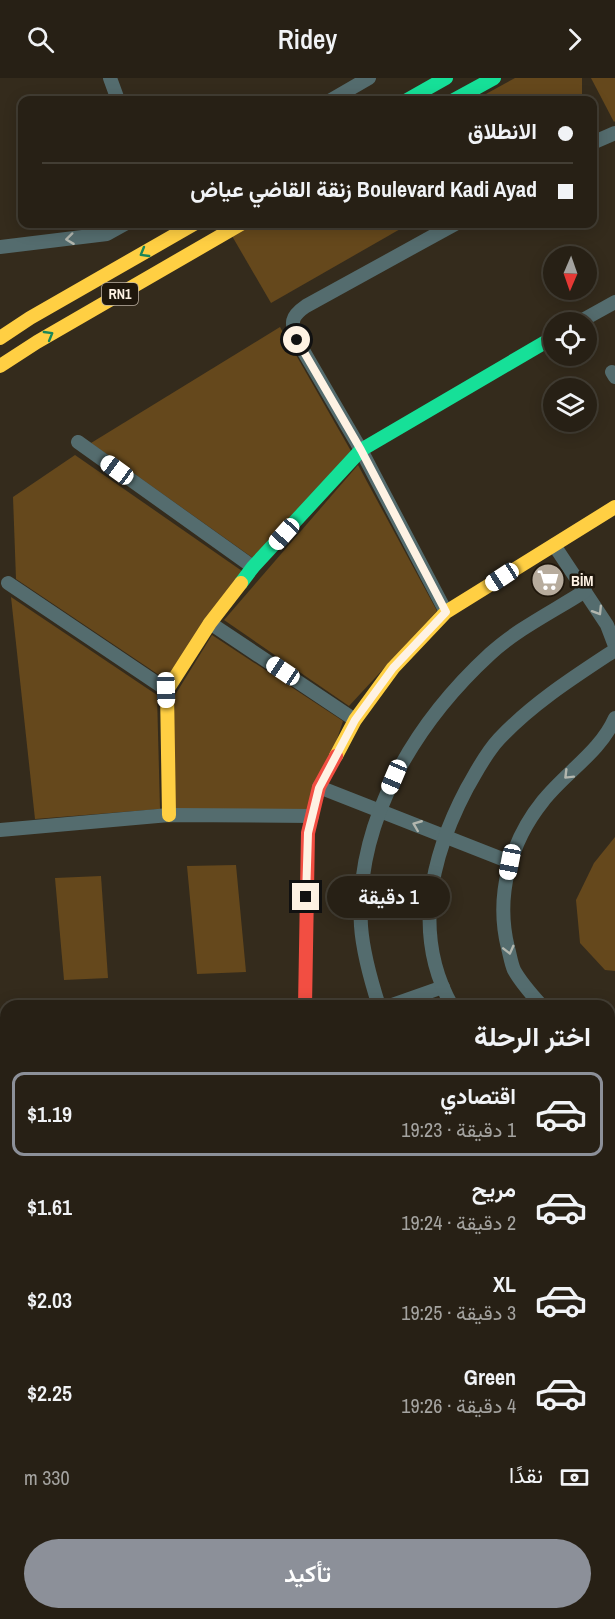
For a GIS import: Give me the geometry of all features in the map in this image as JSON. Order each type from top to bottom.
[{"type":"main road","points":[[414,96],[446,78]]},
{"type":"main road","points":[[460,96],[494,78]]},
{"type":"main road","name":"RN1","points":[[0,338],[187,228]]},
{"type":"main road","name":"RN1","points":[[0,366],[37,342],[233,228]]},
{"type":"main road","points":[[169,815],[166,690],[210,623],[253,567],[361,450],[543,343]]},
{"type":"main road","points":[[305,1000],[308,833],[319,788],[355,720],[393,668],[446,612],[615,507]]},
{"type":"street","points":[[111,78],[117,96]]},
{"type":"street","points":[[338,96],[369,78]]},
{"type":"street","points":[[597,141],[615,133]]},
{"type":"street","points":[[0,247],[107,234],[118,228]]},
{"type":"street","points":[[446,612],[361,450],[297,340],[292,327],[295,313],[306,306],[448,228]]},
{"type":"street","points":[[597,312],[615,302]]},
{"type":"street","points":[[78,442],[253,567]]},
{"type":"street","points":[[449,1000],[433,951],[429,908],[433,877],[445,836],[484,756],[499,739],[552,692],[615,648],[607,625],[554,544]]},
{"type":"street","points":[[8,583],[166,690]]},
{"type":"street","points":[[377,1000],[365,953],[361,927],[361,902],[367,851],[380,810],[394,777],[432,717],[491,653],[515,635],[585,591]]},
{"type":"street","points":[[210,623],[355,720]]},
{"type":"street","points":[[536,1000],[514,969],[503,926],[503,897],[510,862],[525,827],[543,801],[565,776],[593,751],[608,733],[615,718]]},
{"type":"street","points":[[319,788],[510,862]]},
{"type":"street","points":[[0,830],[169,815],[312,816]]},
{"type":"street","points":[[406,1000],[443,987]]},
{"type":"shaded area","points":[[515,78],[582,78],[582,96],[482,96]]},
{"type":"shaded area","points":[[591,78],[615,78],[614,122]]},
{"type":"shaded area","points":[[247,228],[402,228],[271,303],[232,236]]},
{"type":"shaded area","points":[[280,327],[351,451],[253,558],[91,443]]},
{"type":"shaded area","points":[[75,455],[242,571],[165,679],[16,579],[13,497]]},
{"type":"shaded area","points":[[358,465],[437,611],[349,706],[224,620]]},
{"type":"shaded area","points":[[11,597],[157,695],[160,809],[35,819]]},
{"type":"shaded area","points":[[212,635],[343,721],[313,811],[169,809],[175,695]]},
{"type":"shaded area","points":[[615,837],[615,971],[605,970],[580,943],[576,900],[594,863]]},
{"type":"shaded area","points":[[236,865],[246,972],[197,974],[187,866]]},
{"type":"shaded area","points":[[101,876],[108,978],[64,980],[55,878]]},
{"type":"traffic: fast","points":[[414,96],[446,78]]},
{"type":"traffic: fast","points":[[461,96],[494,78]]},
{"type":"traffic: fast","points":[[241,583],[253,567],[361,450],[543,343]]},
{"type":"traffic: slow","points":[[0,338],[30,318],[187,228]]},
{"type":"traffic: slow","points":[[0,366],[37,342],[234,228]]},
{"type":"traffic: slow","points":[[336,756],[355,720],[393,668],[446,612],[615,507]]},
{"type":"traffic: slow","points":[[169,815],[167,690],[210,623],[241,583]]},
{"type":"traffic: jam","points":[[305,1000],[308,833],[319,787],[336,756]]},
{"type":"place","name":"BİM","points":[[548,580]]},
{"type":"route","points":[[297,340],[361,450],[446,612],[393,668],[355,720],[319,788],[308,833],[306,897]]}]
